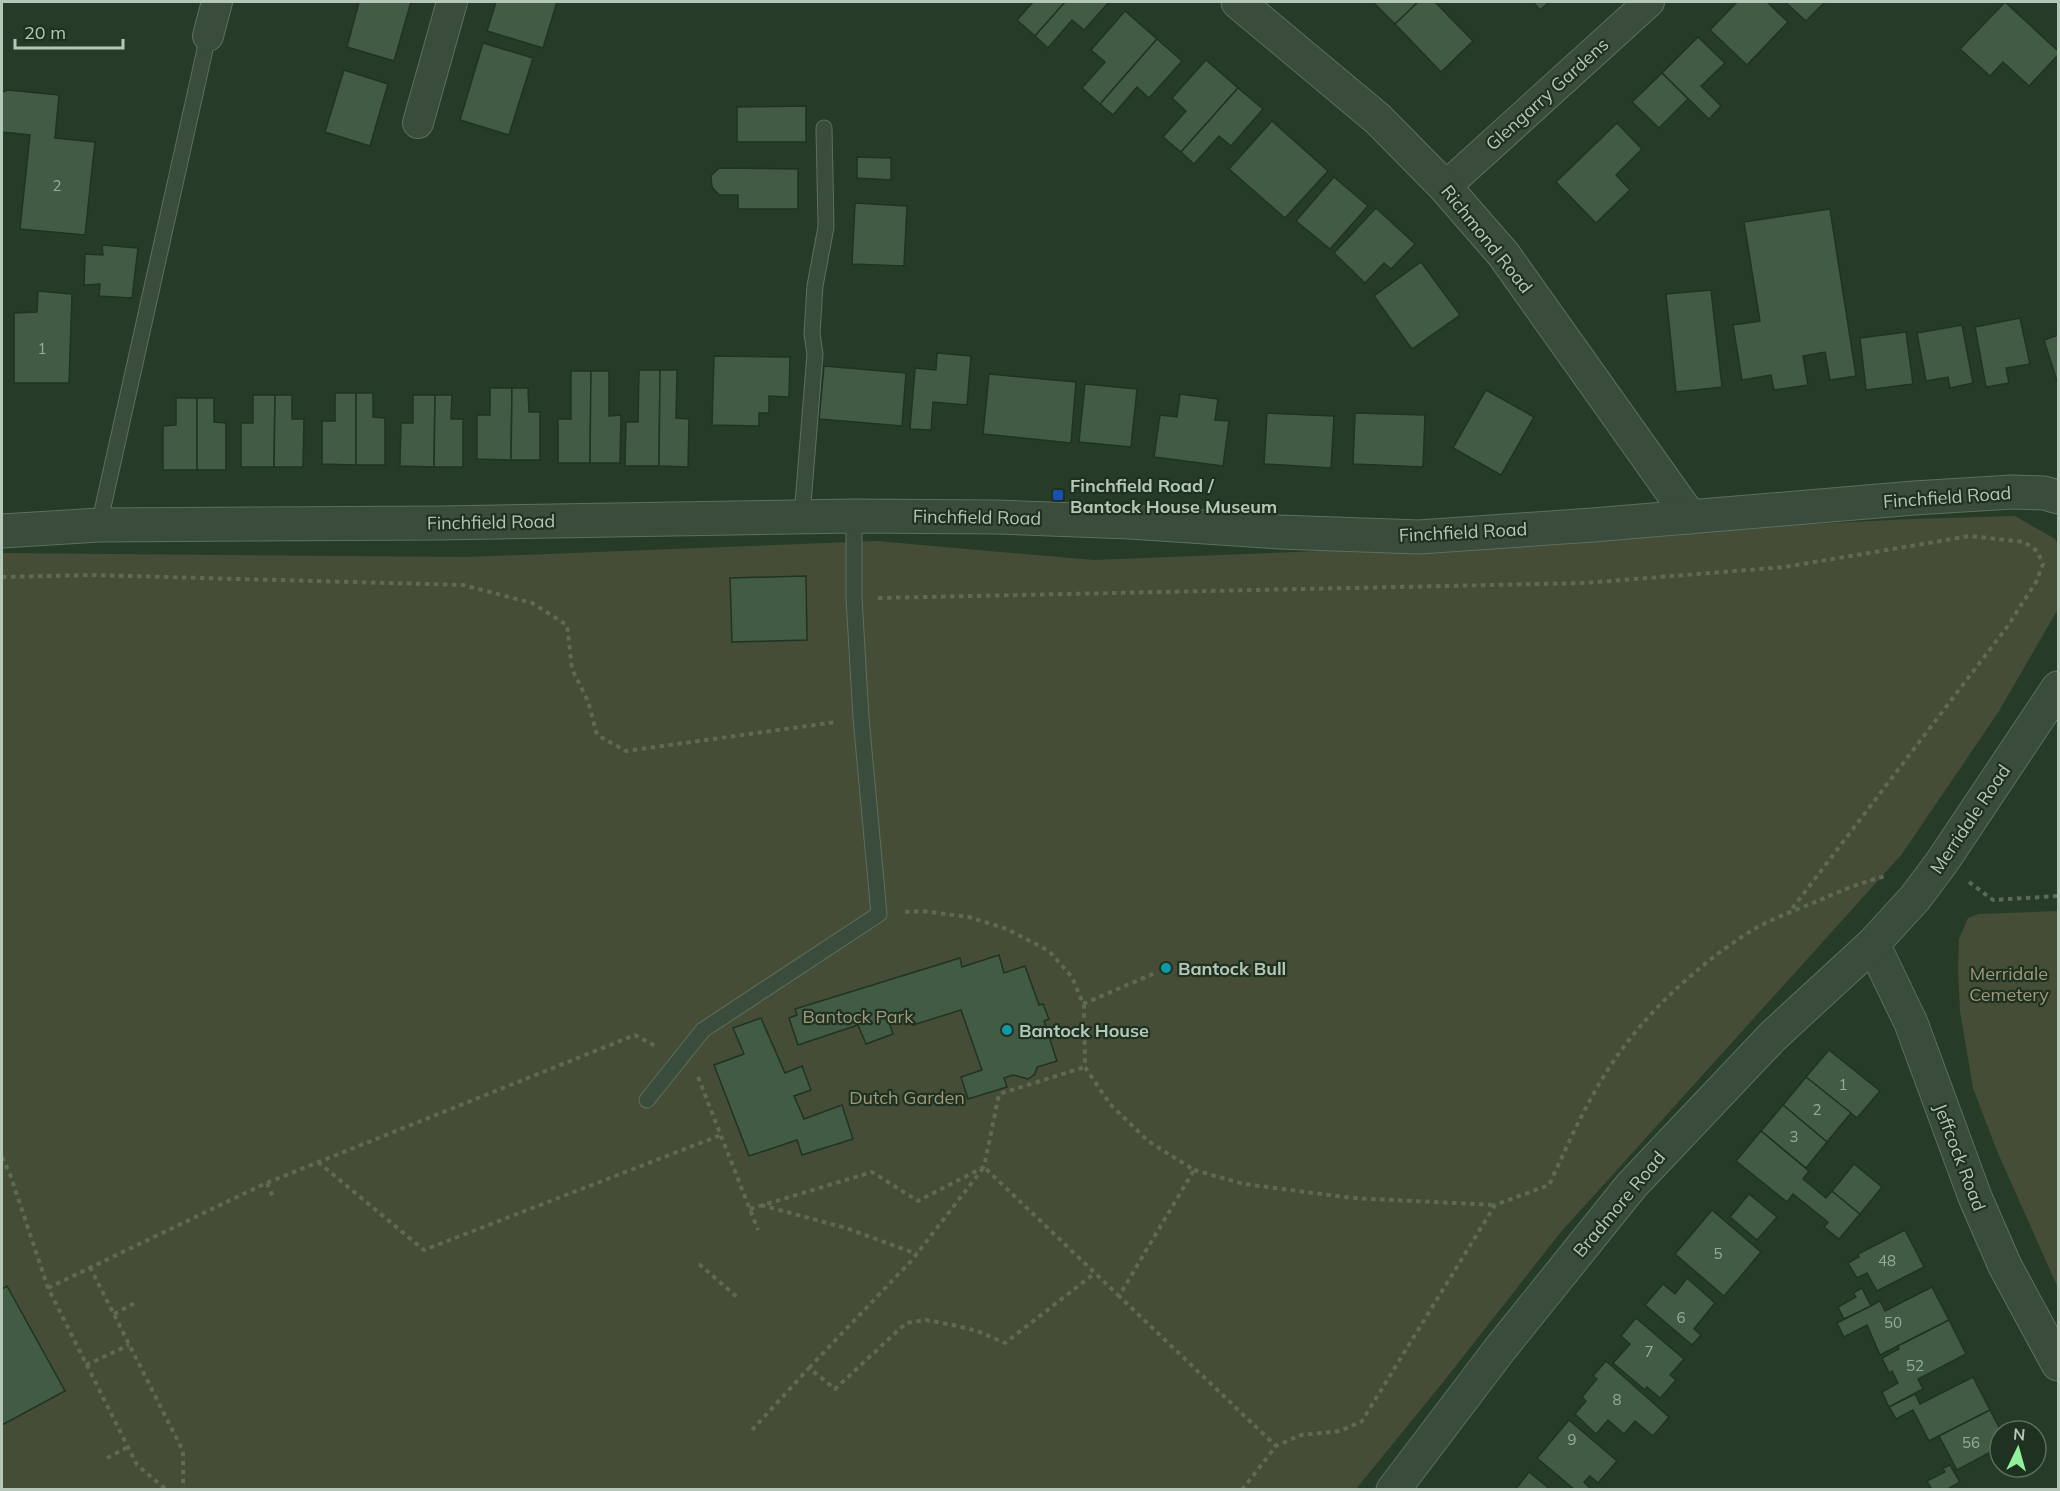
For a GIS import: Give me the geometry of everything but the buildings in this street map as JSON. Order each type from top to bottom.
[{"type":"street","points":[[208,36],[217,2]]},
{"type":"street","points":[[418,123],[452,2]]},
{"type":"street","name":"Richmond Road","points":[[1238,2],[1378,120],[1445,187],[1504,255],[1690,518]]},
{"type":"street","name":"Glengarry Gardens","points":[[1445,187],[1649,2]]},
{"type":"street","name":"Finchfield Road","points":[[2,531],[99,525],[441,523],[854,516],[997,517],[1419,537],[1690,518],[1914,498],[2012,492],[2044,493],[2058,497]]},
{"type":"street","name":"Merridale Road","points":[[1873,944],[1915,897],[1942,862],[2058,688]]},
{"type":"street","name":"Jeffcock Road","points":[[1873,944],[1911,1023],[1967,1177],[2004,1266],[2058,1364]]},
{"type":"street","name":"Bradmore Road","points":[[1394,1490],[1500,1349],[1631,1186],[1773,1036],[1873,944]]},
{"type":"lane","points":[[99,525],[208,36]]},
{"type":"lane","points":[[802,516],[815,354],[812,334],[815,286],[826,227],[824,129]]},
{"type":"lane","points":[[647,1100],[703,1030],[879,914],[861,718],[854,598],[854,516]]},
{"type":"path","points":[[854,598],[1586,583],[1785,567],[1970,537],[2024,542],[2037,551],[2043,564],[2036,582],[2007,627],[1788,914]]},
{"type":"path","points":[[2,578],[91,575],[463,585],[532,603],[567,625],[572,669],[588,701],[597,735],[626,752],[861,718]]},
{"type":"path","points":[[1942,862],[1994,900],[2058,896]]},
{"type":"path","points":[[879,914],[922,911],[969,918],[1007,929],[1049,951],[1072,977],[1083,1004],[1086,1034],[1085,1067],[1110,1104],[1148,1141],[1194,1170],[1244,1184],[1352,1198],[1495,1205],[1549,1185],[1580,1117],[1615,1059],[1652,1013],[1696,971],[1744,934],[1865,881],[1887,876]]},
{"type":"path","points":[[1083,1004],[1155,973]]},
{"type":"path","points":[[48,1288],[267,1183],[635,1035],[694,1068],[758,1230]]},
{"type":"path","points":[[752,1430],[917,1254],[984,1167],[999,1094],[1085,1067]]},
{"type":"path","points":[[318,1162],[424,1250],[721,1135]]},
{"type":"path","points":[[2,1157],[10,1174],[48,1288],[86,1365],[137,1464],[167,1490]]},
{"type":"path","points":[[984,1167],[1276,1446]]},
{"type":"path","points":[[750,1209],[872,1172],[918,1201],[984,1167]]},
{"type":"path","points":[[1119,1296],[1194,1170]]},
{"type":"path","points":[[267,1183],[273,1197]]},
{"type":"path","points":[[760,1205],[846,1228],[917,1254]]},
{"type":"path","points":[[1242,1490],[1276,1446],[1301,1435],[1340,1431],[1362,1421],[1495,1205]]},
{"type":"path","points":[[699,1264],[737,1297]]},
{"type":"path","points":[[90,1268],[183,1451],[183,1490]]},
{"type":"path","points":[[809,1368],[835,1389],[906,1323],[926,1320],[977,1331],[1005,1343],[1095,1273]]},
{"type":"path","points":[[114,1314],[137,1302]]},
{"type":"path","points":[[86,1365],[129,1345]]},
{"type":"path","points":[[107,1458],[128,1447]]},
{"type":"green space","name":"Bantock Park","points":[[2015,516],[2055,539],[2058,546],[2058,609],[1999,711],[1902,854],[1560,1233],[1356,1489],[2,1490],[2,553],[468,557],[876,541],[1094,560],[1394,548],[1553,537]]},
{"type":"green space","name":"Merridale Cemetery","points":[[2058,911],[2058,1288],[1997,1151],[1973,1088],[1960,1011],[1958,970],[1959,939],[1968,918],[1979,914]]},
{"type":"place","name":"Finchfield Road / Bantock House Museum","points":[[1058,495]]},
{"type":"place","name":"Bantock Bull","points":[[1166,968]]},
{"type":"place","name":"Bantock House","points":[[1007,1030]]},
{"type":"park label","name":"Dutch Garden","points":[[907,1097]]}]
